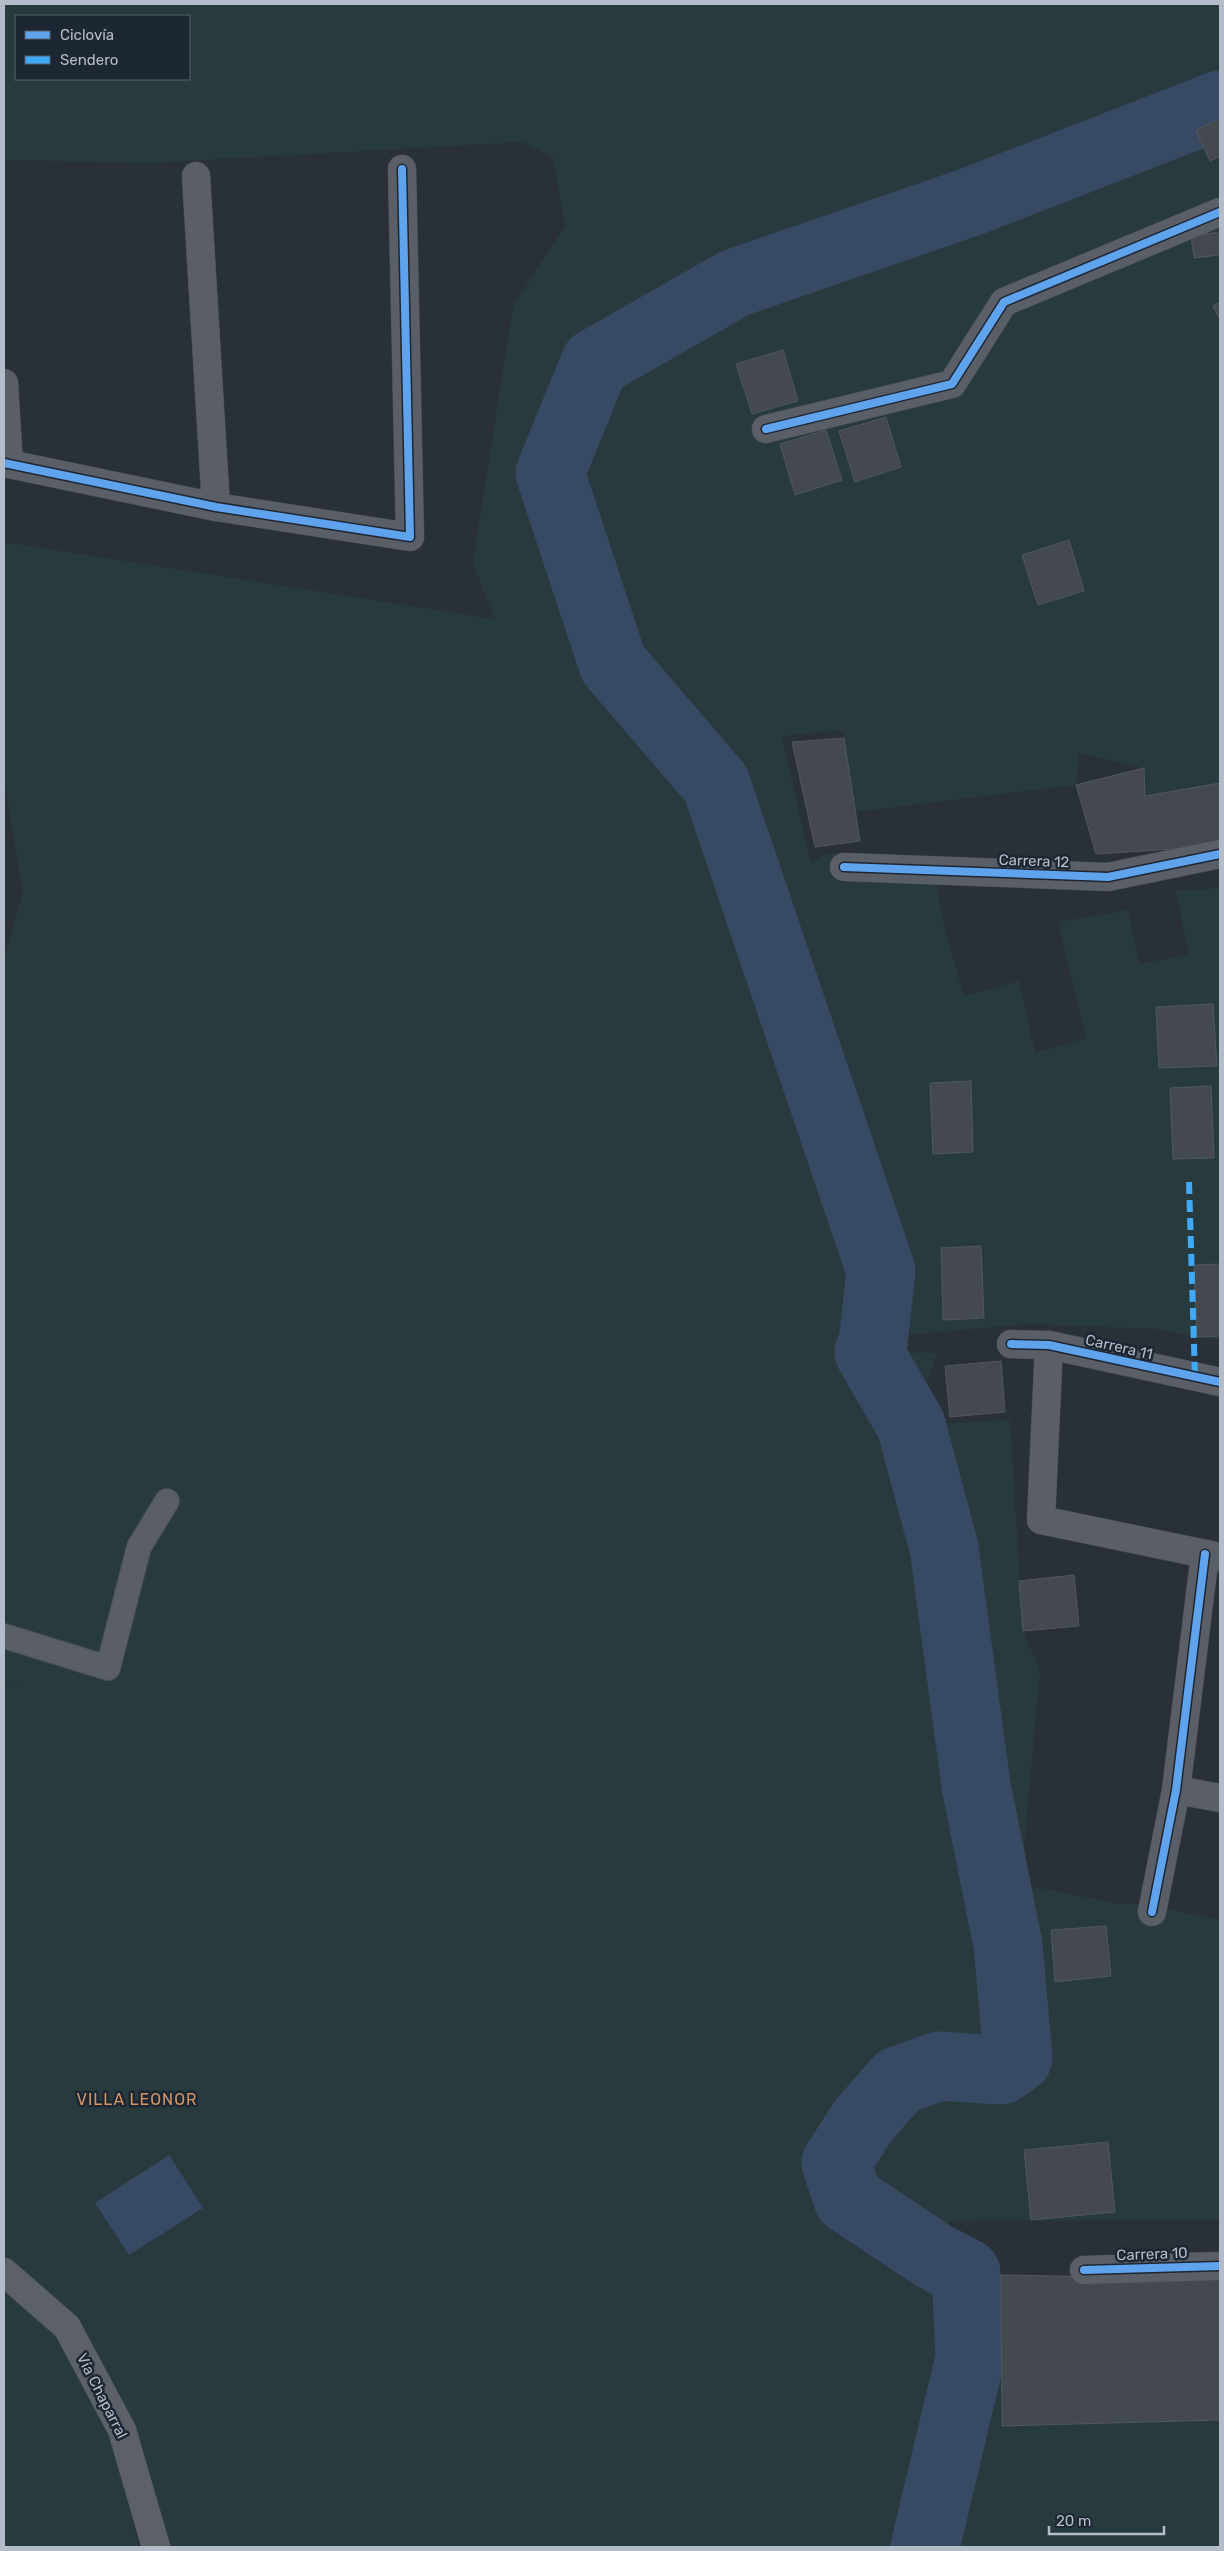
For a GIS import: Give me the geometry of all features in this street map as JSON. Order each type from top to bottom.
[{"type":"main road","name":"Vía Chaparral","points":[[4,2272],[66,2327],[122,2430],[156,2547]]},
{"type":"street","points":[[4,383],[6,464],[216,506],[410,537],[402,169]]},
{"type":"street","points":[[196,176],[216,506]]},
{"type":"street","points":[[766,429],[952,384],[1004,302],[1220,212]]},
{"type":"street","name":"Carrera 12","points":[[844,866],[1108,877],[1220,854]]},
{"type":"street","name":"Carrera 11","points":[[1012,1344],[1049,1345],[1220,1382]]},
{"type":"street","points":[[1049,1345],[1041,1520],[1213,1555],[1176,1790],[1152,1912]]},
{"type":"street","points":[[1176,1790],[1220,1798]]},
{"type":"street","name":"Carrera 10","points":[[1084,2270],[1220,2266]]},
{"type":"lane","points":[[4,1636],[108,1668],[139,1547],[167,1501]]},
{"type":"green space","points":[[4,4],[1220,4],[1220,783],[1145,796],[1144,768],[1079,753],[1076,785],[855,812],[843,730],[782,736],[811,864],[823,855],[835,854],[844,883],[934,869],[944,926],[964,996],[1019,981],[1035,1053],[1086,1038],[1058,922],[1128,910],[1139,964],[1189,955],[1176,891],[1220,888],[1220,1341],[1156,1329],[1028,1324],[896,1336],[899,1352],[937,1353],[911,1425],[1010,1420],[1023,1631],[1040,1670],[1021,1884],[1114,1903],[1142,1904],[1220,1920],[1220,2220],[949,2221],[953,2252],[1001,2275],[1002,2426],[1220,2420],[1220,2547],[167,2547],[132,2429],[4,2261],[4,1686],[30,1688],[4,1685],[4,956],[23,893],[4,779],[4,542],[494,619],[473,562],[513,306],[565,226],[553,157],[522,142],[151,163],[4,160]]},
{"type":"green space","points":[[4,2288],[58,2333],[111,2436],[139,2547],[4,2547]]},
{"type":"water","points":[[169,2155],[203,2208],[129,2255],[95,2203]]},
{"type":"building","points":[[1220,119],[1220,156],[1210,161],[1196,130]]},
{"type":"building","points":[[1220,232],[1220,255],[1194,258],[1191,236]]},
{"type":"building","points":[[1220,302],[1220,320],[1213,306]]},
{"type":"building","points":[[783,350],[798,401],[752,414],[736,364]]},
{"type":"building","points":[[886,417],[901,467],[855,482],[839,431]]},
{"type":"building","points":[[826,430],[842,480],[795,495],[780,444]]},
{"type":"building","points":[[1069,540],[1084,591],[1038,605],[1022,555]]},
{"type":"building","points":[[844,738],[860,841],[815,847],[792,742]]},
{"type":"building","points":[[1144,768],[1145,796],[1220,783],[1220,846],[1096,854],[1076,785]]},
{"type":"building","points":[[1213,1004],[1217,1066],[1159,1068],[1156,1007]]},
{"type":"building","points":[[971,1081],[973,1152],[933,1154],[930,1083]]},
{"type":"building","points":[[1211,1086],[1214,1158],[1173,1159],[1170,1088]]},
{"type":"building","points":[[981,1246],[984,1318],[943,1320],[941,1248]]},
{"type":"building","points":[[1220,1264],[1220,1336],[1197,1337],[1194,1265]]},
{"type":"building","points":[[1001,1361],[1005,1412],[950,1417],[945,1366]]},
{"type":"building","points":[[1074,1575],[1079,1626],[1023,1631],[1019,1581]]},
{"type":"building","points":[[1106,1926],[1111,1976],[1055,1982],[1051,1930]]},
{"type":"building","points":[[1108,2142],[1115,2212],[1031,2220],[1024,2150]]},
{"type":"building","points":[[1001,2275],[1220,2279],[1220,2420],[1002,2426]]},
{"type":"waterway","points":[[925,2547],[970,2358],[966,2273],[932,2255],[848,2199],[836,2163],[863,2121],[898,2081],[939,2066],[1001,2070],[1018,2058],[1008,1945],[976,1785],[944,1548],[911,1425],[869,1352],[873,1343],[881,1271],[716,784],[613,664],[550,473],[595,363],[735,283],[970,202],[1220,105]]},
{"type":"marked path","points":[[1189,1182],[1195,1378]]},
{"type":"cycle path","points":[[4,463],[216,507],[410,537],[402,169]]},
{"type":"cycle path","points":[[766,429],[952,384],[1004,302],[1220,212]]},
{"type":"cycle path","points":[[844,867],[1108,877],[1220,854]]},
{"type":"cycle path","points":[[1011,1344],[1049,1345],[1220,1382]]},
{"type":"cycle path","points":[[1152,1912],[1176,1790],[1205,1554]]},
{"type":"cycle path","points":[[1084,2270],[1220,2266]]},
{"type":"district","name":"VILLA LEONOR","points":[[137,2099]]}]
